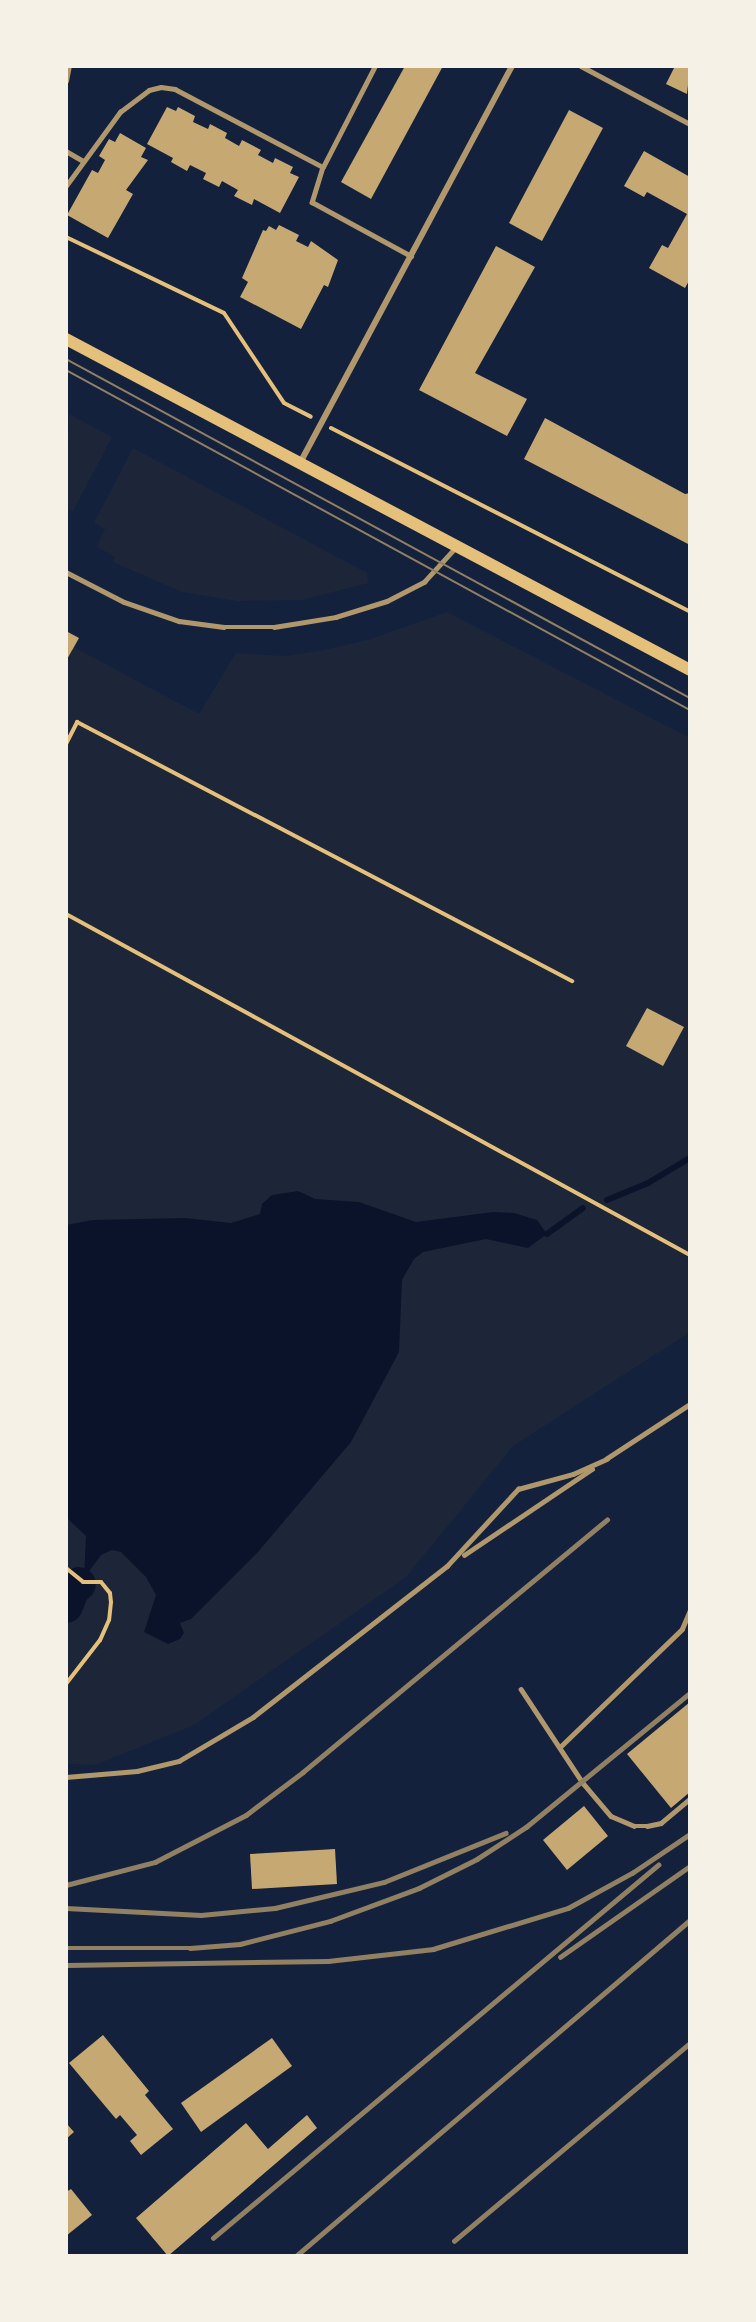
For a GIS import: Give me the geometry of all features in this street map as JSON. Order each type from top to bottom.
[{"type":"main road","points":[[66,339],[690,670]]},
{"type":"street","points":[[300,463],[323,424],[512,66]]},
{"type":"lane","points":[[66,81],[69,66]]},
{"type":"lane","points":[[375,66],[323,167],[312,202],[411,256]]},
{"type":"lane","points":[[581,66],[690,124]]},
{"type":"lane","points":[[66,186],[120,112],[149,90],[161,87],[175,89],[323,167]]},
{"type":"lane","points":[[66,151],[83,161]]},
{"type":"lane","points":[[66,572],[124,602],[179,621],[224,627],[274,627],[336,617],[387,601],[424,582],[457,547]]},
{"type":"lane","points":[[66,1778],[137,1771],[178,1761],[253,1716],[447,1566],[690,1404]]},
{"type":"lane","points":[[447,1566],[518,1489],[573,1474],[607,1459]]},
{"type":"lane","points":[[561,1746],[682,1629],[690,1610]]},
{"type":"lane","points":[[521,1689],[598,1804],[621,1822],[647,1826],[661,1823],[690,1799]]},
{"type":"path","points":[[66,237],[224,313],[284,403],[690,612]]},
{"type":"path","points":[[66,744],[77,722],[572,981]]},
{"type":"path","points":[[66,914],[690,1255]]},
{"type":"path","points":[[66,1568],[79,1580],[101,1582],[106,1586],[111,1602],[109,1620],[100,1640],[66,1684]]},
{"type":"shaded area","points":[[69,414],[112,437],[73,511],[66,508]]},
{"type":"shaded area","points":[[133,448],[367,573],[368,583],[302,600],[237,601],[182,592],[113,562],[115,557],[97,547],[105,529],[94,523]]},
{"type":"shaded area","points":[[447,612],[690,738],[690,1332],[513,1446],[406,1577],[194,1725],[95,1765],[66,1764],[66,643],[199,714],[236,653],[284,656],[319,651],[368,640]]},
{"type":"shaded area","points":[[298,1191],[315,1199],[359,1202],[416,1222],[493,1212],[514,1213],[537,1220],[547,1234],[528,1248],[486,1239],[423,1252],[414,1259],[402,1280],[399,1352],[351,1442],[258,1552],[191,1619],[180,1623],[184,1633],[180,1639],[168,1644],[144,1632],[156,1595],[146,1577],[121,1552],[112,1550],[101,1555],[84,1578],[86,1536],[66,1517],[66,1225],[93,1220],[185,1218],[231,1223],[260,1214],[262,1204],[272,1195]]},
{"type":"building","points":[[405,66],[443,66],[371,199],[341,182]]},
{"type":"building","points":[[675,66],[690,66],[687,94],[666,84]]},
{"type":"building","points":[[167,107],[176,111],[178,107],[195,116],[193,122],[208,129],[210,124],[227,133],[225,138],[239,146],[242,140],[261,150],[258,155],[273,163],[275,158],[293,167],[290,173],[299,177],[280,213],[254,199],[252,205],[234,196],[238,190],[222,181],[219,187],[203,179],[206,173],[190,165],[187,171],[171,162],[173,158],[147,144]]},
{"type":"building","points":[[569,110],[603,128],[542,241],[509,223]]},
{"type":"building","points":[[120,133],[146,148],[141,157],[148,160],[126,190],[133,194],[108,238],[67,215],[92,170],[98,173],[105,160],[99,156],[109,139],[115,142]]},
{"type":"building","points":[[644,151],[690,177],[690,279],[685,288],[649,268],[662,245],[668,248],[687,214],[647,192],[644,197],[624,186]]},
{"type":"building","points":[[279,225],[299,235],[296,241],[308,247],[311,241],[338,260],[328,287],[324,285],[301,329],[240,297],[248,282],[242,278],[263,230],[266,231],[269,226],[276,230]]},
{"type":"building","points":[[496,246],[535,267],[475,373],[527,399],[507,436],[419,390]]},
{"type":"building","points":[[545,418],[685,494],[690,493],[690,545],[524,459]]},
{"type":"building","points":[[66,631],[79,638],[66,661]]},
{"type":"building","points":[[647,1008],[684,1027],[663,1066],[626,1046]]},
{"type":"building","points":[[690,1702],[690,1792],[671,1808],[627,1754]]},
{"type":"building","points":[[584,1806],[608,1836],[567,1870],[543,1840]]},
{"type":"building","points":[[335,1849],[337,1884],[252,1889],[250,1854]]},
{"type":"building","points":[[103,2035],[149,2091],[145,2095],[173,2129],[141,2155],[130,2141],[137,2135],[120,2115],[116,2119],[69,2063]]},
{"type":"building","points":[[272,2038],[292,2066],[201,2132],[181,2103]]},
{"type":"building","points":[[307,2115],[317,2128],[168,2256],[136,2218],[246,2123],[268,2149]]},
{"type":"building","points":[[66,2123],[74,2132],[66,2139]]},
{"type":"building","points":[[71,2189],[92,2215],[66,2236],[66,2192]]},
{"type":"waterway","points":[[607,1200],[648,1183],[690,1158]]},
{"type":"waterway","points":[[547,1234],[583,1208]]},
{"type":"waterway","points":[[66,1606],[72,1590],[79,1584]]},
{"type":"tram line","points":[[66,359],[690,698]]},
{"type":"tram line","points":[[66,370],[690,710]]},
{"type":"railway","points":[[66,1885],[155,1862],[246,1815],[303,1772],[607,1520]]},
{"type":"railway","points":[[66,1948],[190,1948],[240,1944],[330,1921],[419,1888],[477,1859],[526,1827],[690,1693]]},
{"type":"railway","points":[[66,1908],[201,1915],[275,1908],[384,1882],[506,1833]]},
{"type":"railway","points":[[66,1965],[328,1961],[433,1949],[568,1908],[632,1873],[690,1834]]},
{"type":"railway","points":[[213,2238],[658,1865]]},
{"type":"railway","points":[[560,1957],[690,1866]]},
{"type":"railway","points":[[296,2256],[690,1920]]},
{"type":"railway","points":[[454,2241],[690,2043]]}]
